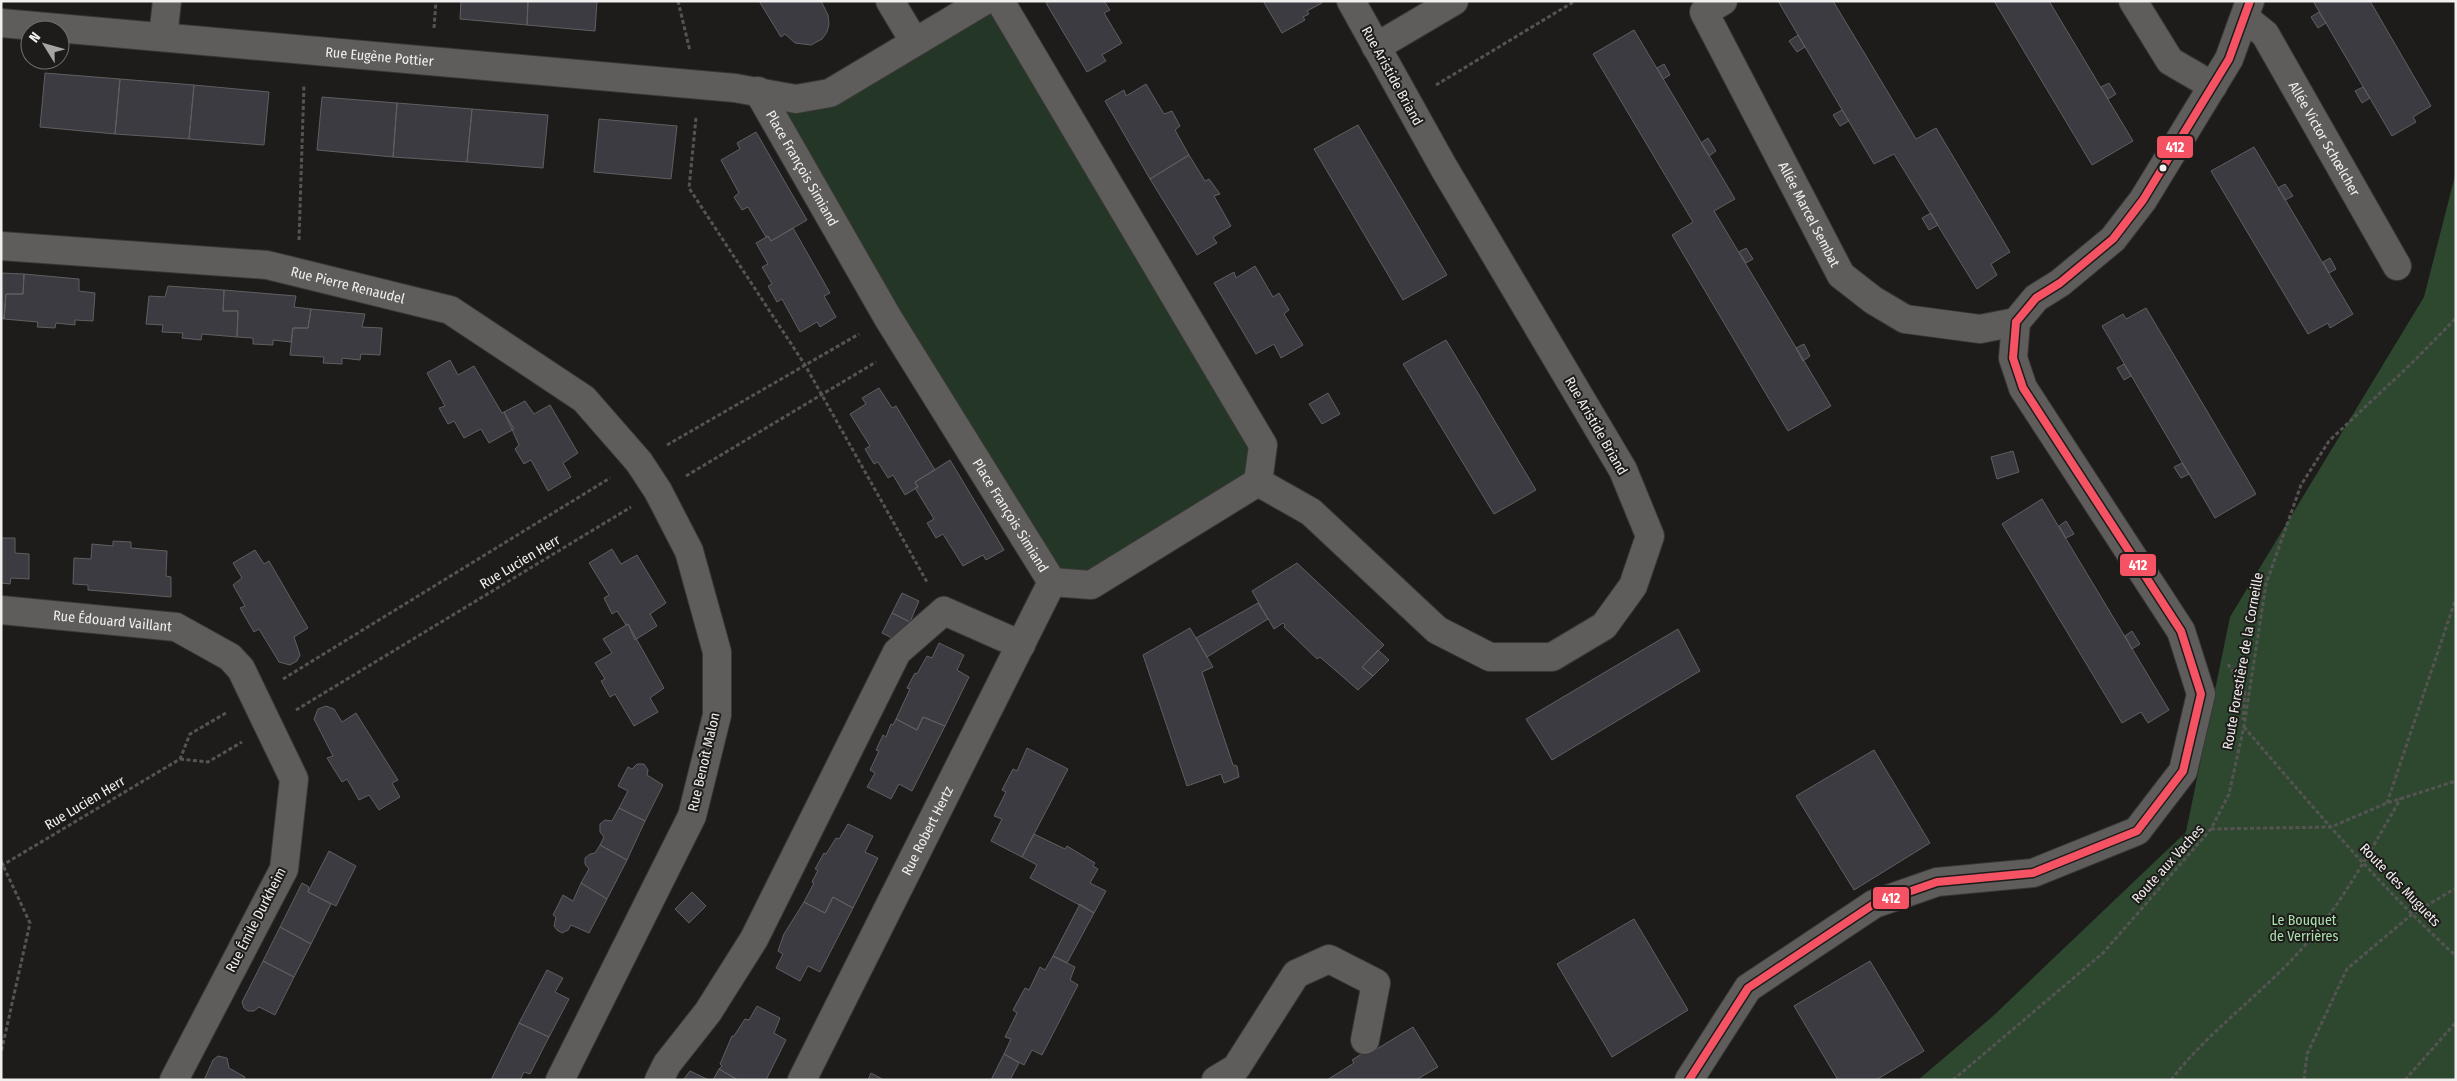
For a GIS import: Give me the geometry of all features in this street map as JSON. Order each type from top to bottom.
[{"type":"street","points":[[163,37],[167,1]]},
{"type":"street","points":[[890,1],[914,41]]},
{"type":"street","name":"Place François Simiand","points":[[758,91],[796,99],[830,93],[914,41],[984,1]]},
{"type":"street","points":[[1000,1],[1263,445],[1258,482]]},
{"type":"street","name":"Rue Aristide Briand","points":[[1258,482],[1311,512],[1438,630],[1490,657],[1552,657],[1604,626],[1633,586],[1650,536],[1623,470],[1407,102],[1350,1]]},
{"type":"street","points":[[1376,48],[1454,1]]},
{"type":"street","points":[[2133,1],[2170,61],[2213,86]]},
{"type":"street","name":"Allée Marcel Sembat","points":[[1714,7],[1841,275],[1873,300],[1905,319],[1980,329],[2016,322]]},
{"type":"street","points":[[1689,1080],[1748,988],[1874,904],[1937,882],[2033,873],[2137,831],[2183,771],[2201,694],[2181,631],[2023,388],[2013,358],[2016,322],[2036,298],[2060,283],[2113,239],[2142,200],[2229,59],[2248,9]]},
{"type":"street","name":"Allée Victor Schœlcher","points":[[2248,9],[2396,266]]},
{"type":"street","name":"Rue Eugène Pottier","points":[[1,23],[758,91]]},
{"type":"street","name":"Place François Simiand","points":[[758,91],[888,318],[1052,582],[1091,585],[1258,482]]},
{"type":"street","name":"Rue Pierre Renaudel","points":[[1,246],[267,266],[450,310],[584,398],[639,462]]},
{"type":"street","name":"Rue Benoît Malon","points":[[560,1080],[692,816],[717,715],[717,652],[689,551],[658,491],[639,462]]},
{"type":"street","name":"Rue Robert Hertz","points":[[802,1080],[1052,582]]},
{"type":"street","name":"Rue Édouard Vaillant","points":[[1,610],[176,627],[230,657],[241,669],[244,702]]},
{"type":"street","points":[[659,1080],[667,1064],[708,1012],[754,939],[897,652],[944,611],[1021,645]]},
{"type":"street","name":"Rue Émile Durkheim","points":[[174,1080],[284,869],[294,780],[269,726],[244,702]]},
{"type":"street","points":[[1216,1080],[1236,1068],[1296,974],[1329,959],[1376,983],[1365,1040]]},
{"type":"path","points":[[678,1],[699,86],[689,188],[805,365],[820,396],[944,611]]},
{"type":"path","points":[[1407,102],[1575,1]]},
{"type":"path","points":[[300,236],[304,50]]},
{"type":"path","name":"Route Forestière de la Corneille","points":[[2211,829],[2229,794],[2244,726],[2266,584],[2301,485],[2329,441],[2412,363],[2456,318]]},
{"type":"path","name":"Rue Lucien Herr","points":[[331,648],[639,462],[848,340]]},
{"type":"path","name":"Rue Lucien Herr","points":[[2,864],[180,759],[208,762],[658,491],[867,368]]},
{"type":"path","points":[[2387,803],[2456,598]]},
{"type":"path","points":[[2225,658],[2244,690],[2244,726]]},
{"type":"path","points":[[180,759],[190,734],[244,702]]},
{"type":"path","name":"Route des Muguets","points":[[2244,726],[2363,864],[2411,915],[2456,956]]},
{"type":"path","name":"Route aux Vaches","points":[[1953,1080],[2103,954],[2211,829],[2331,827],[2387,803],[2456,781]]},
{"type":"path","points":[[2171,1080],[2217,1030],[2298,953],[2330,913],[2363,864],[2401,798]]},
{"type":"path","points":[[1,1053],[30,923],[2,864]]},
{"type":"path","points":[[2304,1080],[2307,1054],[2347,969],[2411,915],[2456,888]]},
{"type":"path","points":[[2405,1080],[2456,1022]]},
{"type":"green space","points":[[984,1],[1263,445],[1258,482],[1091,585],[1052,582],[758,91],[796,99]]},
{"type":"green space","name":"Le Bouquet de Verrières","points":[[2456,172],[2456,1080],[1918,1080],[1992,1017],[2186,832],[2230,617],[2424,297]]},
{"type":"building","points":[[461,1],[528,1],[527,25],[460,19]]},
{"type":"building","points":[[528,1],[597,1],[595,31],[527,25]]},
{"type":"building","points":[[759,1],[821,1],[828,15],[829,24],[827,32],[822,39],[811,45],[795,43],[785,34],[781,37]]},
{"type":"building","points":[[1049,1],[1104,1],[1110,10],[1104,13],[1122,43],[1102,55],[1106,61],[1087,72],[1046,3]]},
{"type":"building","points":[[1263,1],[1321,1],[1322,3],[1307,11],[1309,14],[1303,17],[1305,20],[1282,33]]},
{"type":"building","points":[[1778,1],[1833,1],[1916,139],[1936,128],[2010,252],[1991,264],[1997,275],[1977,289],[1894,154],[1874,164]]},
{"type":"building","points":[[1994,1],[2049,1],[2133,141],[2092,165]]},
{"type":"building","points":[[2313,1],[2370,1],[2431,106],[2413,117],[2416,122],[2392,136]]},
{"type":"building","points":[[2319,12],[2326,23],[2318,28],[2311,17]]},
{"type":"building","points":[[1634,30],[1735,199],[1714,211],[1831,406],[1788,431],[1672,235],[1693,222],[1593,54]]},
{"type":"building","points":[[1798,35],[1805,47],[1797,52],[1789,41]]},
{"type":"building","points":[[1664,64],[1670,75],[1663,79],[1657,68]]},
{"type":"building","points":[[45,73],[120,79],[115,134],[40,127]]},
{"type":"building","points":[[120,79],[194,85],[189,139],[115,134]]},
{"type":"building","points":[[2109,83],[2116,94],[2108,99],[2101,87]]},
{"type":"building","points":[[1146,84],[1164,114],[1172,111],[1180,126],[1175,130],[1189,155],[1150,179],[1105,101],[1124,90],[1126,96]]},
{"type":"building","points":[[194,85],[269,92],[264,145],[189,139]]},
{"type":"building","points":[[2363,87],[2370,98],[2362,103],[2355,91]]},
{"type":"building","points":[[322,97],[397,103],[393,157],[317,150]]},
{"type":"building","points":[[397,103],[472,109],[467,162],[393,157]]},
{"type":"building","points":[[472,109],[548,115],[543,168],[467,162]]},
{"type":"building","points":[[1842,110],[1849,121],[1840,126],[1833,115]]},
{"type":"building","points":[[599,119],[677,126],[671,179],[594,172]]},
{"type":"building","points":[[1358,125],[1447,275],[1403,300],[1314,149]]},
{"type":"building","points":[[756,132],[807,220],[771,241],[768,236],[766,237],[748,207],[742,210],[734,197],[739,193],[721,160],[740,149],[737,143]]},
{"type":"building","points":[[1708,138],[1716,151],[1709,156],[1701,143]]},
{"type":"building","points":[[2254,147],[2353,314],[2330,328],[2328,323],[2308,334],[2211,171]]},
{"type":"building","points":[[1189,155],[1205,181],[1209,179],[1220,194],[1214,196],[1231,226],[1213,237],[1217,243],[1197,255],[1150,179]]},
{"type":"building","points":[[2285,184],[2293,196],[2285,200],[2278,188]]},
{"type":"building","points":[[1931,213],[1938,225],[1929,230],[1922,218]]},
{"type":"building","points":[[793,228],[830,293],[824,296],[836,317],[820,327],[817,322],[800,332],[782,299],[777,302],[768,286],[772,284],[762,267],[768,264],[756,243],[768,236],[771,241]]},
{"type":"building","points":[[1746,248],[1753,259],[1746,263],[1739,252]]},
{"type":"building","points":[[2330,258],[2336,269],[2329,273],[2323,262]]},
{"type":"building","points":[[1255,266],[1273,297],[1279,293],[1289,310],[1284,314],[1303,345],[1281,358],[1274,344],[1256,354],[1214,283],[1234,272],[1236,278]]},
{"type":"building","points":[[1,273],[24,274],[23,294],[6,294],[4,319],[1,318]]},
{"type":"building","points":[[24,274],[79,279],[79,291],[95,293],[93,321],[75,320],[75,325],[56,323],[55,328],[37,327],[38,322],[4,319],[6,294],[23,294]]},
{"type":"building","points":[[168,286],[224,290],[223,311],[238,311],[237,337],[202,334],[201,340],[182,338],[183,333],[162,332],[163,325],[146,324],[149,296],[165,297]]},
{"type":"building","points":[[224,290],[296,296],[294,307],[311,309],[308,328],[293,328],[291,342],[273,340],[273,345],[253,344],[253,338],[237,337],[238,311],[223,311]]},
{"type":"building","points":[[2146,308],[2256,494],[2215,518],[2102,326],[2123,314],[2126,319]]},
{"type":"building","points":[[311,309],[365,314],[362,327],[382,328],[380,355],[361,354],[360,360],[342,358],[342,364],[323,363],[324,357],[290,355],[293,328],[308,328]]},
{"type":"building","points":[[1446,340],[1536,490],[1494,514],[1403,364]]},
{"type":"building","points":[[1804,344],[1810,356],[1803,361],[1796,348]]},
{"type":"building","points":[[450,360],[458,375],[474,366],[502,413],[504,412],[514,429],[489,443],[481,429],[464,438],[454,421],[448,424],[439,408],[445,406],[427,373]]},
{"type":"building","points":[[2124,364],[2131,376],[2124,380],[2117,368]]},
{"type":"building","points":[[879,388],[892,408],[896,406],[935,470],[915,482],[918,487],[905,495],[893,475],[888,478],[878,462],[874,464],[865,449],[870,446],[850,414],[866,404],[862,398]]},
{"type":"building","points":[[1328,393],[1340,414],[1322,424],[1309,404]]},
{"type":"building","points":[[525,401],[534,414],[550,405],[578,453],[563,463],[571,477],[548,491],[531,460],[524,464],[515,449],[519,445],[504,412]]},
{"type":"building","points":[[2013,451],[2019,472],[1997,479],[1991,457]]},
{"type":"building","points":[[950,460],[1004,550],[986,560],[983,555],[963,566],[943,534],[936,538],[927,523],[934,519],[915,488],[918,487],[915,482]]},
{"type":"building","points":[[2182,463],[2189,474],[2181,478],[2174,467]]},
{"type":"building","points":[[2042,499],[2169,710],[2148,723],[2141,712],[2122,723],[2002,524]]},
{"type":"building","points":[[2066,521],[2074,534],[2066,538],[2059,526]]},
{"type":"building","points":[[1,538],[15,538],[15,553],[29,554],[29,579],[11,578],[10,584],[1,583]]},
{"type":"building","points":[[113,541],[131,542],[131,548],[167,551],[166,576],[171,577],[171,597],[88,590],[88,585],[73,584],[74,558],[91,559],[92,544],[113,546]]},
{"type":"building","points":[[612,549],[621,564],[637,555],[666,603],[650,614],[657,626],[635,640],[628,624],[626,625],[617,611],[612,614],[604,598],[609,595],[589,563]]},
{"type":"building","points":[[255,550],[264,564],[269,561],[308,628],[294,637],[300,655],[297,661],[290,665],[279,662],[259,629],[254,632],[240,608],[245,606],[233,585],[242,578],[233,563]]},
{"type":"building","points":[[1297,563],[1384,645],[1362,667],[1373,676],[1358,690],[1320,657],[1317,659],[1284,627],[1283,623],[1274,629],[1252,591]]},
{"type":"building","points":[[902,593],[919,601],[910,622],[892,613]]},
{"type":"building","points":[[1258,603],[1268,619],[1207,657],[1196,638]]},
{"type":"building","points":[[892,613],[910,622],[900,642],[882,633]]},
{"type":"building","points":[[628,624],[664,688],[650,698],[658,712],[634,726],[615,694],[610,697],[601,681],[605,679],[595,663],[612,653],[603,639]]},
{"type":"building","points":[[1190,628],[1213,667],[1202,672],[1233,765],[1237,766],[1239,777],[1224,783],[1221,774],[1187,786],[1143,655]]},
{"type":"building","points":[[1678,629],[1700,671],[1552,760],[1526,719]]},
{"type":"building","points":[[2132,631],[2140,644],[2132,649],[2125,636]]},
{"type":"building","points":[[939,643],[964,655],[957,670],[969,677],[945,726],[923,717],[917,730],[896,719],[910,689],[907,688],[915,673],[917,674],[927,656],[932,658]]},
{"type":"building","points":[[1378,650],[1389,660],[1373,676],[1362,667]]},
{"type":"building","points":[[326,706],[334,709],[342,722],[356,713],[398,780],[392,783],[400,797],[379,810],[369,795],[359,800],[347,779],[342,782],[327,758],[333,756],[314,719],[318,709]]},
{"type":"building","points":[[923,717],[945,726],[912,791],[899,784],[891,799],[867,787],[875,773],[870,770],[879,751],[876,750],[883,735],[886,737],[891,724],[893,725],[896,719],[917,730]]},
{"type":"building","points":[[1027,748],[1068,769],[1022,857],[991,841],[1002,819],[994,816],[1006,792],[1002,790],[1013,769],[1017,771]]},
{"type":"building","points":[[1874,750],[1930,843],[1854,890],[1796,796]]},
{"type":"building","points":[[637,764],[644,764],[648,770],[647,775],[663,785],[645,821],[619,808],[628,791],[618,786],[628,767],[632,769]]},
{"type":"building","points":[[619,808],[645,821],[627,860],[600,845],[604,837],[600,832],[600,824],[605,820],[612,821]]},
{"type":"building","points":[[848,824],[873,836],[865,852],[878,858],[853,908],[833,897],[825,913],[804,902],[814,883],[812,882],[818,870],[815,869],[824,853],[826,854],[836,838],[839,839]]},
{"type":"building","points":[[1034,834],[1065,849],[1067,846],[1095,863],[1093,866],[1098,869],[1090,883],[1106,891],[1094,913],[1030,878],[1037,865],[1022,857]]},
{"type":"building","points":[[600,845],[627,860],[607,899],[581,883],[589,869],[585,864],[585,858],[595,853]]},
{"type":"building","points":[[329,851],[356,866],[336,906],[308,892]]},
{"type":"building","points":[[302,883],[309,887],[308,892],[331,904],[311,944],[280,927]]},
{"type":"building","points":[[581,883],[607,899],[589,933],[571,925],[568,930],[562,933],[554,926],[556,917],[553,915],[563,895],[573,901]]},
{"type":"building","points":[[692,892],[706,906],[689,923],[675,909]]},
{"type":"building","points":[[833,897],[853,908],[820,972],[808,966],[800,981],[776,968],[783,954],[778,951],[784,934],[804,902],[825,913]]},
{"type":"building","points":[[1080,904],[1094,913],[1067,963],[1053,956]]},
{"type":"building","points":[[1634,919],[1688,1010],[1612,1057],[1557,964]]},
{"type":"building","points":[[280,927],[311,944],[294,977],[263,961]]},
{"type":"building","points":[[1053,956],[1075,967],[1070,980],[1078,985],[1042,1055],[1032,1050],[1024,1065],[1004,1054],[1011,1039],[1005,1037],[1017,1013],[1013,1010],[1025,988],[1029,990],[1040,967],[1045,970]]},
{"type":"building","points":[[263,961],[294,977],[275,1015],[259,1007],[254,1011],[248,1011],[244,1008],[242,1002]]},
{"type":"building","points":[[1870,961],[1924,1051],[1876,1080],[1838,1080],[1794,1006]]},
{"type":"building","points":[[547,970],[563,978],[555,992],[569,999],[549,1037],[519,1023]]},
{"type":"building","points":[[757,1006],[780,1018],[774,1033],[786,1040],[766,1080],[738,1080],[719,1069],[722,1066],[720,1064],[732,1036],[734,1036],[745,1019],[749,1020]]},
{"type":"building","points":[[519,1023],[549,1037],[530,1074],[524,1072],[520,1080],[491,1080]]},
{"type":"building","points":[[1413,1027],[1438,1067],[1416,1080],[1327,1080],[1354,1063],[1352,1060],[1373,1047],[1375,1050]]},
{"type":"building","points":[[1004,1054],[1019,1063],[1010,1080],[991,1080]]},
{"type":"building","points":[[218,1056],[227,1058],[229,1068],[245,1077],[243,1080],[204,1080],[213,1060]]},
{"type":"building","points":[[719,1069],[738,1080],[713,1080]]},
{"type":"building","points":[[690,1071],[709,1080],[683,1080]]},
{"type":"building","points":[[871,1073],[884,1080],[868,1080]]},
{"type":"transit line","name":"412","points":[[2016,322],[2036,298],[2060,283],[2113,239],[2143,200],[2229,59],[2250,1]]},
{"type":"transit line","name":"412","points":[[1689,1080],[1748,988],[1874,904],[1937,882],[2033,873],[2137,831],[2183,771],[2201,694],[2181,631],[2023,388],[2013,358],[2016,322]]}]
